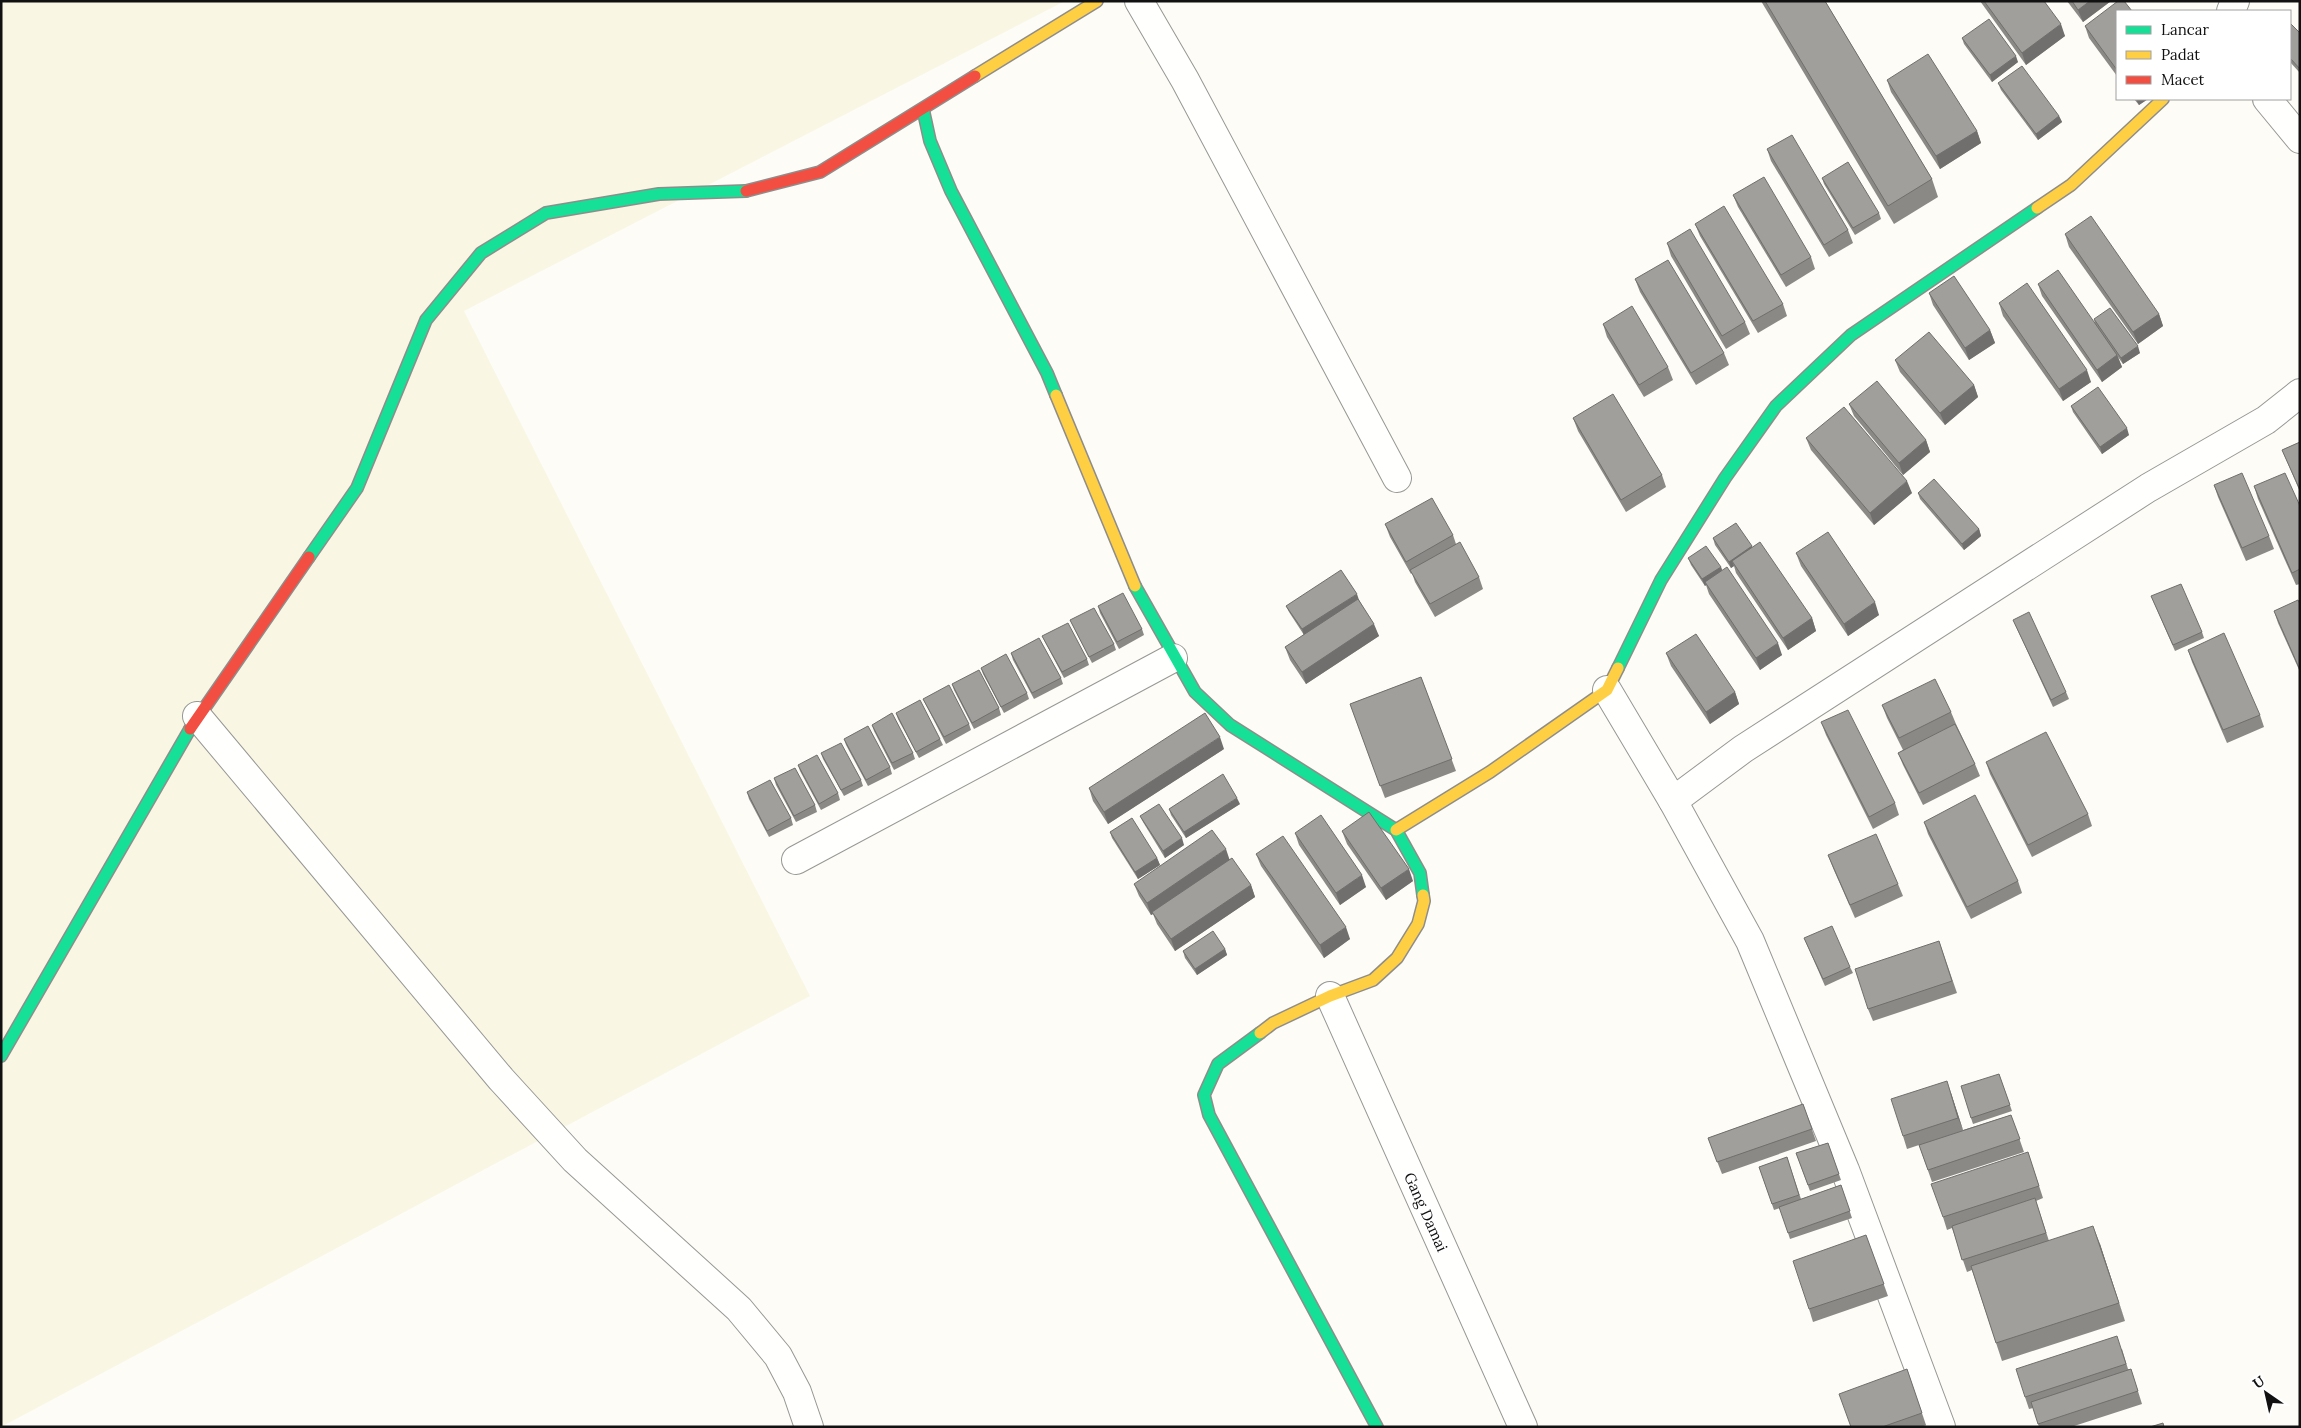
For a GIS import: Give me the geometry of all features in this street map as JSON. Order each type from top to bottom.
[{"type":"street","points":[[1,1056],[197,716],[356,488],[426,320],[481,252],[546,213],[659,194],[745,191],[820,172],[1097,1]]},
{"type":"street","points":[[1139,1],[1185,80],[1397,478]]},
{"type":"street","points":[[1396,830],[1490,772],[1607,690],[1661,580],[1725,478],[1776,406],[1851,335],[2072,185],[2162,100]]},
{"type":"street","points":[[2268,100],[2300,139]]},
{"type":"street","points":[[923,109],[930,141],[951,191],[1047,373],[1140,595],[1173,658],[1195,692],[1230,725],[1396,830],[1420,873],[1424,901],[1418,924],[1397,958],[1373,980],[1330,996],[1273,1023],[1218,1064],[1204,1095],[1209,1115],[1377,1427]]},
{"type":"street","points":[[1674,801],[1743,749],[2148,488],[2266,420],[2300,393]]},
{"type":"street","points":[[796,860],[1173,658]]},
{"type":"street","points":[[1607,690],[1674,801],[1750,941],[1845,1170],[1941,1427]]},
{"type":"street","points":[[197,716],[501,1079],[568,1153],[739,1309],[778,1356],[796,1392],[809,1427]]},
{"type":"street","name":"Gang Damai","points":[[1330,996],[1523,1427]]},
{"type":"shaded area","points":[[1,1],[1065,1],[464,311],[810,996],[1,1427]]},
{"type":"building","points":[[1765,1],[1825,1],[1932,179],[1888,206]]},
{"type":"building","points":[[1984,1],[2044,1],[2061,24],[2022,53]]},
{"type":"building","points":[[2072,1],[2090,1],[2078,10]]},
{"type":"building","points":[[2118,1],[2124,1],[2131,10],[2116,10],[2116,69],[2085,26]]},
{"type":"building","points":[[1989,19],[2016,56],[1990,75],[1962,38]]},
{"type":"building","points":[[2291,24],[2300,33],[2300,69],[2291,59]]},
{"type":"building","points":[[1928,54],[1977,131],[1936,156],[1887,80]]},
{"type":"building","points":[[2022,66],[2059,116],[2036,134],[1998,83]]},
{"type":"building","points":[[1792,135],[1848,230],[1824,245],[1767,149]]},
{"type":"building","points":[[1848,162],[1879,213],[1853,228],[1822,178]]},
{"type":"building","points":[[1764,177],[1811,257],[1781,275],[1733,195]]},
{"type":"building","points":[[1724,206],[1783,304],[1753,321],[1695,224]]},
{"type":"building","points":[[2091,216],[2159,314],[2133,332],[2065,234]]},
{"type":"building","points":[[1690,229],[1745,322],[1722,336],[1667,243]]},
{"type":"building","points":[[1668,260],[1724,353],[1691,373],[1635,279]]},
{"type":"building","points":[[2058,270],[2117,355],[2097,370],[2038,284]]},
{"type":"building","points":[[1954,276],[1990,330],[1965,348],[1929,293]]},
{"type":"building","points":[[2027,283],[2087,370],[2059,389],[1999,303]]},
{"type":"building","points":[[1632,306],[1668,367],[1639,385],[1603,324]]},
{"type":"building","points":[[2110,308],[2138,346],[2121,358],[2094,319]]},
{"type":"building","points":[[1929,332],[1974,385],[1940,413],[1895,360]]},
{"type":"building","points":[[1877,381],[1926,440],[1899,463],[1849,404]]},
{"type":"building","points":[[2098,387],[2127,428],[2100,447],[2071,406]]},
{"type":"building","points":[[1613,394],[1662,475],[1621,500],[1573,418]]},
{"type":"building","points":[[1844,407],[1907,481],[1870,513],[1806,438]]},
{"type":"building","points":[[2300,442],[2300,490],[2282,450]]},
{"type":"building","points":[[2242,473],[2269,536],[2242,548],[2214,485]]},
{"type":"building","points":[[2285,473],[2300,506],[2300,569],[2292,573],[2254,486]]},
{"type":"building","points":[[1934,479],[1979,529],[1962,544],[1918,493]]},
{"type":"building","points":[[1432,498],[1453,535],[1406,562],[1385,524]]},
{"type":"building","points":[[1736,523],[1752,546],[1729,562],[1713,538]]},
{"type":"building","points":[[1828,532],[1875,602],[1844,624],[1796,553]]},
{"type":"building","points":[[1460,542],[1479,577],[1430,604],[1410,570]]},
{"type":"building","points":[[1760,542],[1812,618],[1783,638],[1732,561]]},
{"type":"building","points":[[1706,546],[1721,567],[1702,579],[1688,558]]},
{"type":"building","points":[[1727,567],[1778,643],[1756,658],[1705,582]]},
{"type":"building","points":[[1341,570],[1357,594],[1302,629],[1286,606]]},
{"type":"building","points":[[2181,584],[2202,632],[2173,645],[2151,596]]},
{"type":"building","points":[[1123,593],[1142,629],[1117,642],[1098,606]]},
{"type":"building","points":[[1358,599],[1374,624],[1302,672],[1285,647]]},
{"type":"building","points":[[2298,600],[2300,604],[2300,670],[2274,611]]},
{"type":"building","points":[[1094,608],[1114,644],[1089,657],[1070,620]]},
{"type":"building","points":[[2029,612],[2066,692],[2051,700],[2013,620]]},
{"type":"building","points":[[1068,623],[1087,659],[1062,672],[1042,636]]},
{"type":"building","points":[[2224,633],[2260,715],[2223,730],[2188,650]]},
{"type":"building","points":[[1696,634],[1735,692],[1706,712],[1666,653]]},
{"type":"building","points":[[1039,638],[1061,678],[1032,693],[1011,653]]},
{"type":"building","points":[[1006,654],[1027,693],[1001,707],[981,668]]},
{"type":"building","points":[[979,670],[999,708],[972,723],[952,684]]},
{"type":"building","points":[[1421,677],[1452,759],[1380,786],[1350,704]]},
{"type":"building","points":[[1935,679],[1951,712],[1899,738],[1882,705]]},
{"type":"building","points":[[949,685],[969,724],[944,737],[923,699]]},
{"type":"building","points":[[920,700],[940,739],[916,752],[896,713]]},
{"type":"building","points":[[1848,710],[1895,803],[1869,817],[1821,722]]},
{"type":"building","points":[[892,713],[913,753],[892,763],[872,725]]},
{"type":"building","points":[[1205,713],[1220,737],[1104,812],[1089,788]]},
{"type":"building","points":[[1955,724],[1975,764],[1919,793],[1898,753]]},
{"type":"building","points":[[868,726],[890,767],[866,780],[844,739]]},
{"type":"building","points":[[2046,732],[2088,814],[2028,845],[1986,762]]},
{"type":"building","points":[[841,743],[861,780],[841,790],[821,753]]},
{"type":"building","points":[[817,755],[838,793],[819,804],[798,765]]},
{"type":"building","points":[[795,768],[815,805],[794,816],[774,778]]},
{"type":"building","points":[[1223,774],[1237,798],[1184,832],[1169,809]]},
{"type":"building","points":[[770,780],[791,818],[767,831],[747,792]]},
{"type":"building","points":[[1975,795],[2018,881],[1967,907],[1924,822]]},
{"type":"building","points":[[1159,804],[1182,838],[1163,851],[1140,816]]},
{"type":"building","points":[[1369,812],[1409,869],[1381,888],[1342,831]]},
{"type":"building","points":[[1321,815],[1362,875],[1336,893],[1295,833]]},
{"type":"building","points":[[1132,818],[1157,858],[1135,872],[1110,832]]},
{"type":"building","points":[[1212,830],[1226,849],[1147,903],[1134,884]]},
{"type":"building","points":[[1876,834],[1898,884],[1850,905],[1828,855]]},
{"type":"building","points":[[1283,836],[1346,927],[1320,945],[1256,854]]},
{"type":"building","points":[[1232,858],[1251,885],[1171,939],[1152,912]]},
{"type":"building","points":[[1832,926],[1850,967],[1823,979],[1804,938]]},
{"type":"building","points":[[1213,931],[1225,949],[1195,969],[1183,951]]},
{"type":"building","points":[[1939,941],[1952,981],[1868,1009],[1855,969]]},
{"type":"building","points":[[1999,1074],[2010,1105],[1971,1118],[1961,1086]]},
{"type":"building","points":[[1947,1081],[1958,1118],[1903,1136],[1891,1099]]},
{"type":"building","points":[[1803,1104],[1812,1129],[1717,1162],[1708,1138]]},
{"type":"building","points":[[2011,1115],[2020,1139],[1928,1170],[1919,1145]]},
{"type":"building","points":[[1828,1143],[1839,1174],[1808,1185],[1796,1153]]},
{"type":"building","points":[[2028,1152],[2039,1186],[1943,1217],[1931,1184]]},
{"type":"building","points":[[1787,1157],[1799,1195],[1772,1204],[1759,1167]]},
{"type":"building","points":[[1841,1185],[1850,1211],[1788,1233],[1779,1207]]},
{"type":"building","points":[[2035,1198],[2046,1233],[1962,1260],[1952,1226]]},
{"type":"building","points":[[2093,1226],[2119,1303],[1996,1343],[1971,1266]]},
{"type":"building","points":[[1866,1235],[1884,1284],[1809,1309],[1793,1261]]},
{"type":"building","points":[[2117,1336],[2126,1364],[2025,1397],[2016,1369]]},
{"type":"building","points":[[1907,1369],[1922,1413],[1882,1427],[1851,1427],[1839,1394]]},
{"type":"building","points":[[2131,1369],[2138,1391],[2038,1424],[2031,1402]]},
{"type":"building","points":[[2163,1423],[2164,1427],[2150,1427]]},
{"type":"traffic: fast","points":[[923,109],[930,141],[951,191],[1047,373],[1056,395]]},
{"type":"traffic: fast","points":[[309,557],[357,488],[426,320],[481,253],[546,213],[659,194],[746,191]]},
{"type":"traffic: fast","points":[[1618,668],[1661,580],[1725,478],[1776,406],[1851,335],[2037,208]]},
{"type":"traffic: fast","points":[[1135,586],[1195,692],[1230,725],[1396,830],[1420,873],[1423,895]]},
{"type":"traffic: fast","points":[[1,1056],[190,729]]},
{"type":"traffic: fast","points":[[1260,1033],[1218,1064],[1204,1095],[1209,1115],[1377,1427]]},
{"type":"traffic: slow","points":[[975,76],[1097,1]]},
{"type":"traffic: slow","points":[[2037,208],[2071,185],[2162,100]]},
{"type":"traffic: slow","points":[[1056,395],[1135,586]]},
{"type":"traffic: slow","points":[[1396,830],[1490,772],[1607,690],[1618,668]]},
{"type":"traffic: slow","points":[[1260,1033],[1273,1023],[1330,996],[1373,980],[1397,958],[1418,924],[1424,901],[1423,895]]},
{"type":"traffic: jam","points":[[746,191],[820,172],[975,76]]},
{"type":"traffic: jam","points":[[190,729],[309,557]]}]
